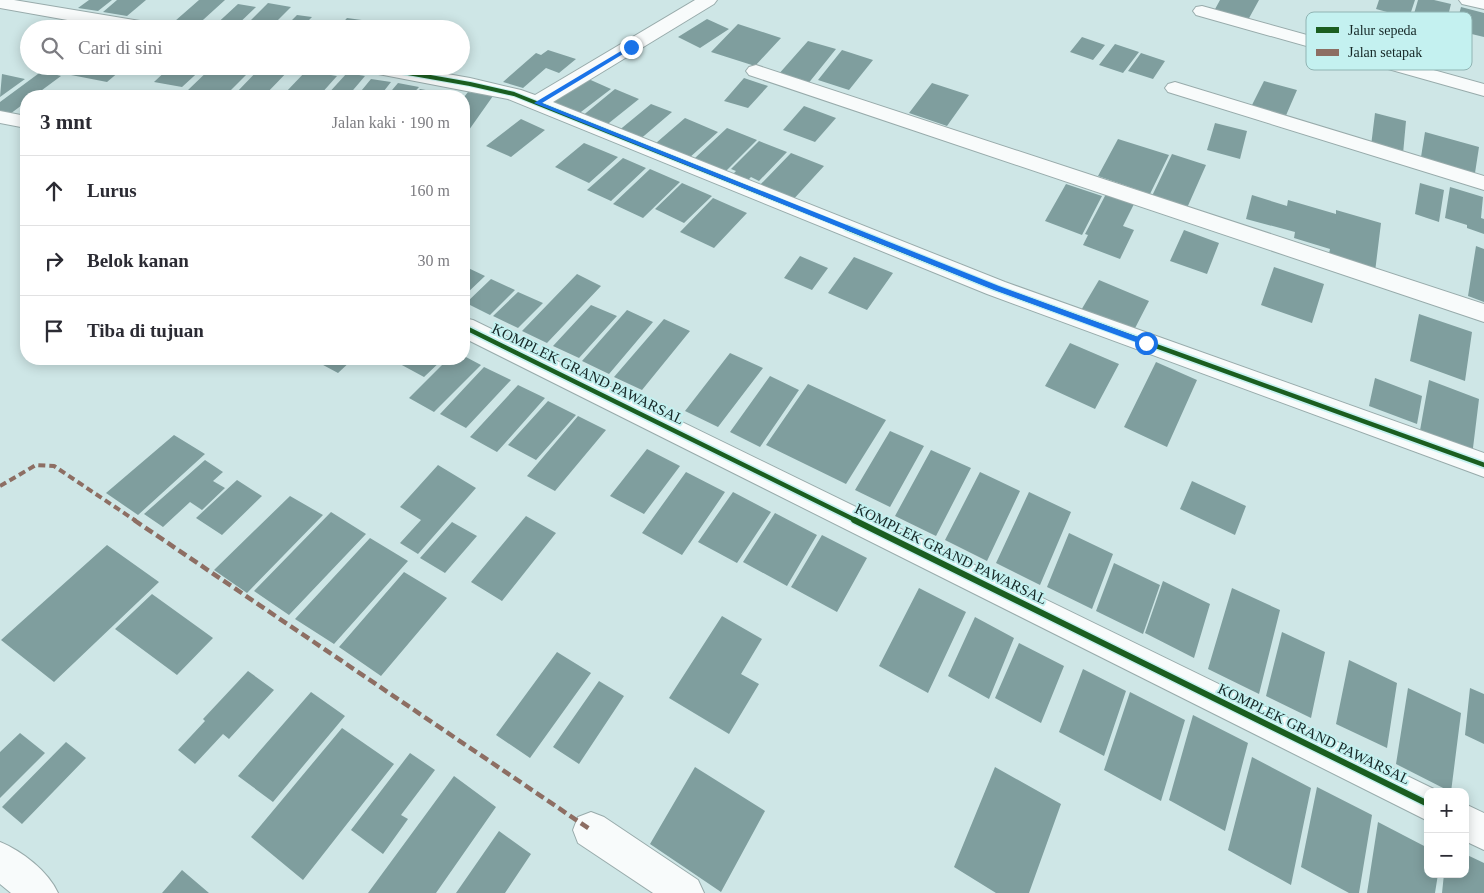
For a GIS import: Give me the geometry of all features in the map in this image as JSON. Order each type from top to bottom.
[{"type":"street","points":[[537,103],[708,0]]},
{"type":"street","points":[[1468,0],[1484,4]]},
{"type":"street","points":[[0,2],[101,20]]},
{"type":"street","points":[[1202,12],[1306,41]]},
{"type":"street","points":[[1412,70],[1484,90]]},
{"type":"street","points":[[756,71],[1484,313]]},
{"type":"street","points":[[419,75],[514,94],[996,288],[1484,465]]},
{"type":"street","points":[[1175,88],[1484,183]]},
{"type":"street","points":[[0,117],[20,121]]},
{"type":"street","name":"KOMPLEK GRAND PAWARSAL","points":[[470,330],[1424,802]]},
{"type":"street","points":[[1469,824],[1484,832]]},
{"type":"street","points":[[591,830],[685,893]]},
{"type":"street","points":[[0,860],[39,893]]},
{"type":"building","points":[[89,0],[112,0],[98,11],[78,8]]},
{"type":"building","points":[[117,0],[146,0],[127,16],[103,12]]},
{"type":"building","points":[[199,0],[225,0],[203,20],[176,20]]},
{"type":"building","points":[[1220,0],[1259,0],[1248,20],[1214,11]]},
{"type":"building","points":[[1379,0],[1415,0],[1411,12],[1387,12],[1376,9]]},
{"type":"building","points":[[1418,0],[1434,0],[1451,4],[1449,12],[1414,12]]},
{"type":"building","points":[[268,3],[291,7],[278,20],[251,20]]},
{"type":"building","points":[[238,4],[256,7],[242,20],[221,20]]},
{"type":"building","points":[[1461,7],[1484,13],[1484,37],[1472,34],[1472,12],[1460,12]]},
{"type":"building","points":[[297,15],[312,17],[309,20],[292,20]]},
{"type":"building","points":[[347,18],[362,20],[345,20]]},
{"type":"building","points":[[707,19],[729,29],[700,48],[678,37]]},
{"type":"building","points":[[738,24],[781,38],[755,66],[711,52]]},
{"type":"building","points":[[1082,37],[1105,45],[1093,60],[1070,52]]},
{"type":"building","points":[[808,41],[836,49],[807,85],[777,76]]},
{"type":"building","points":[[1115,44],[1139,52],[1123,73],[1099,65]]},
{"type":"building","points":[[548,50],[576,59],[559,73],[546,68],[523,88],[503,82],[536,53],[541,55]]},
{"type":"building","points":[[842,50],[873,60],[849,90],[818,80]]},
{"type":"building","points":[[1141,53],[1165,61],[1153,79],[1128,71]]},
{"type":"building","points":[[2,74],[25,79],[0,97]]},
{"type":"building","points":[[37,75],[61,76],[42,90],[20,90],[20,106],[10,114],[0,111],[0,102]]},
{"type":"building","points":[[71,75],[115,75],[107,82]]},
{"type":"building","points":[[161,75],[195,75],[182,87],[154,82]]},
{"type":"building","points":[[204,75],[246,75],[231,90],[188,90]]},
{"type":"building","points":[[253,75],[284,75],[270,90],[239,90]]},
{"type":"building","points":[[302,75],[337,76],[324,90],[288,90]]},
{"type":"building","points":[[345,75],[365,76],[353,90],[331,90]]},
{"type":"building","points":[[584,77],[611,89],[577,115],[550,103]]},
{"type":"building","points":[[744,78],[768,86],[748,108],[724,101]]},
{"type":"building","points":[[371,79],[391,82],[385,90],[362,90]]},
{"type":"building","points":[[1264,81],[1297,90],[1284,120],[1250,109]]},
{"type":"building","points":[[398,83],[419,87],[416,90],[392,90]]},
{"type":"building","points":[[932,83],[969,95],[947,126],[909,113]]},
{"type":"building","points":[[615,89],[639,99],[604,127],[581,117]]},
{"type":"building","points":[[470,92],[493,96],[470,129]]},
{"type":"building","points":[[651,104],[672,112],[638,141],[617,132]]},
{"type":"building","points":[[804,106],[836,118],[815,142],[783,130]]},
{"type":"building","points":[[1375,113],[1406,121],[1403,154],[1371,146]]},
{"type":"building","points":[[685,118],[718,132],[689,158],[656,143]]},
{"type":"building","points":[[521,119],[545,130],[511,157],[486,146]]},
{"type":"building","points":[[1215,123],[1247,131],[1240,159],[1207,150]]},
{"type":"building","points":[[727,128],[757,140],[726,171],[695,158]]},
{"type":"building","points":[[1425,132],[1479,147],[1475,173],[1421,157]]},
{"type":"building","points":[[1118,139],[1169,155],[1150,194],[1098,176]]},
{"type":"building","points":[[759,141],[787,152],[759,181],[751,177],[745,183],[730,177],[736,171],[731,169]]},
{"type":"building","points":[[584,143],[618,157],[589,183],[555,167]]},
{"type":"building","points":[[791,153],[824,166],[791,202],[758,187]]},
{"type":"building","points":[[1172,154],[1206,165],[1187,208],[1152,196]]},
{"type":"building","points":[[623,158],[646,168],[611,201],[587,190]]},
{"type":"building","points":[[650,169],[680,182],[643,218],[613,204]]},
{"type":"building","points":[[682,183],[712,196],[684,223],[655,209]]},
{"type":"building","points":[[1420,183],[1444,190],[1439,222],[1415,214]]},
{"type":"building","points":[[1066,184],[1102,196],[1082,235],[1045,221]]},
{"type":"building","points":[[1450,187],[1483,197],[1481,218],[1484,219],[1484,234],[1467,228],[1467,225],[1445,218]]},
{"type":"building","points":[[1106,194],[1134,204],[1123,226],[1134,230],[1120,259],[1083,245],[1088,235],[1085,234]]},
{"type":"building","points":[[1252,195],[1287,206],[1288,200],[1336,214],[1336,210],[1381,223],[1375,272],[1328,258],[1330,249],[1294,238],[1295,232],[1246,219]]},
{"type":"building","points":[[713,198],[747,213],[714,248],[680,232]]},
{"type":"building","points":[[1184,230],[1219,243],[1207,274],[1170,261]]},
{"type":"building","points":[[1476,246],[1484,249],[1484,302],[1468,296]]},
{"type":"building","points":[[800,256],[828,268],[812,290],[784,278]]},
{"type":"building","points":[[854,257],[893,273],[867,310],[828,293]]},
{"type":"building","points":[[1274,267],[1324,284],[1312,323],[1261,305]]},
{"type":"building","points":[[470,269],[485,276],[470,290]]},
{"type":"building","points":[[577,274],[601,286],[547,343],[522,331]]},
{"type":"building","points":[[491,279],[515,290],[490,315],[470,305],[470,299]]},
{"type":"building","points":[[1099,280],[1149,301],[1132,334],[1080,312]]},
{"type":"building","points":[[518,292],[543,303],[518,328],[493,316]]},
{"type":"building","points":[[591,305],[617,316],[579,358],[553,346]]},
{"type":"building","points":[[627,310],[653,322],[609,374],[582,361]]},
{"type":"building","points":[[1419,314],[1472,332],[1465,381],[1410,361]]},
{"type":"building","points":[[664,319],[690,331],[642,390],[614,377]]},
{"type":"building","points":[[1070,343],[1119,364],[1095,409],[1045,386]]},
{"type":"building","points":[[730,353],[763,368],[718,427],[685,411]]},
{"type":"building","points":[[470,359],[481,365],[434,412],[409,398],[442,365],[470,365]]},
{"type":"building","points":[[1156,362],[1197,380],[1167,447],[1124,427]]},
{"type":"building","points":[[323,365],[347,365],[338,373]]},
{"type":"building","points":[[402,365],[437,365],[424,377]]},
{"type":"building","points":[[484,367],[511,380],[466,428],[440,414]]},
{"type":"building","points":[[770,376],[799,390],[760,447],[730,432]]},
{"type":"building","points":[[1375,378],[1422,396],[1417,424],[1369,406]]},
{"type":"building","points":[[1429,380],[1479,399],[1472,456],[1419,436]]},
{"type":"building","points":[[808,384],[886,420],[846,484],[766,445]]},
{"type":"building","points":[[518,385],[545,398],[497,452],[470,437]]},
{"type":"building","points":[[548,401],[576,415],[536,460],[508,445]]},
{"type":"building","points":[[578,416],[606,430],[555,491],[527,476]]},
{"type":"building","points":[[890,431],[924,446],[890,507],[855,490]]},
{"type":"building","points":[[174,435],[205,454],[138,515],[106,493]]},
{"type":"building","points":[[647,449],[680,466],[644,514],[610,496]]},
{"type":"building","points":[[931,450],[971,468],[936,536],[895,516]]},
{"type":"building","points":[[205,460],[223,472],[213,481],[225,488],[202,510],[190,502],[163,527],[144,514]]},
{"type":"building","points":[[438,465],[476,488],[418,554],[400,543],[421,520],[400,507]]},
{"type":"building","points":[[686,472],[725,492],[682,555],[642,533]]},
{"type":"building","points":[[980,472],[1020,491],[987,561],[945,540]]},
{"type":"building","points":[[237,480],[262,496],[222,535],[196,518]]},
{"type":"building","points":[[1192,481],[1246,506],[1235,535],[1180,509]]},
{"type":"building","points":[[733,492],[771,512],[737,563],[698,542]]},
{"type":"building","points":[[1029,492],[1071,512],[1040,585],[996,563]]},
{"type":"building","points":[[290,496],[323,515],[247,593],[214,570]]},
{"type":"building","points":[[331,512],[366,534],[289,615],[254,591]]},
{"type":"building","points":[[775,513],[817,535],[787,586],[743,562]]},
{"type":"building","points":[[526,516],[556,533],[502,601],[471,582]]},
{"type":"building","points":[[452,522],[477,536],[445,573],[420,558]]},
{"type":"building","points":[[1069,533],[1113,554],[1092,609],[1047,587]]},
{"type":"building","points":[[822,535],[867,558],[837,612],[791,587]]},
{"type":"building","points":[[370,538],[408,561],[334,644],[295,619]]},
{"type":"building","points":[[107,545],[159,582],[54,682],[1,640]]},
{"type":"building","points":[[1114,563],[1160,585],[1143,634],[1096,611]]},
{"type":"building","points":[[404,572],[447,598],[381,676],[339,647]]},
{"type":"building","points":[[1163,581],[1210,604],[1194,658],[1145,633]]},
{"type":"building","points":[[919,588],[966,612],[928,693],[879,666]]},
{"type":"building","points":[[1232,588],[1280,610],[1259,694],[1208,669]]},
{"type":"building","points":[[152,594],[213,638],[177,675],[115,629]]},
{"type":"building","points":[[722,616],[762,639],[741,674],[759,684],[729,734],[669,698]]},
{"type":"building","points":[[975,617],[1014,638],[989,699],[948,676]]},
{"type":"building","points":[[1282,632],[1325,652],[1311,718],[1266,696]]},
{"type":"building","points":[[1019,643],[1064,666],[1041,723],[995,698]]},
{"type":"building","points":[[557,652],[591,673],[530,758],[496,735]]},
{"type":"building","points":[[1349,660],[1397,683],[1387,748],[1336,724]]},
{"type":"building","points":[[1083,669],[1126,691],[1104,756],[1059,732]]},
{"type":"building","points":[[248,671],[274,690],[229,739],[223,734],[195,764],[178,750],[205,721],[203,719]]},
{"type":"building","points":[[599,681],[624,696],[579,764],[553,747]]},
{"type":"building","points":[[1408,688],[1461,713],[1452,788],[1443,788],[1396,764]]},
{"type":"building","points":[[1470,688],[1484,694],[1484,744],[1465,735]]},
{"type":"building","points":[[311,692],[345,716],[273,802],[238,776]]},
{"type":"building","points":[[1130,692],[1185,720],[1161,801],[1104,770]]},
{"type":"building","points":[[1193,715],[1248,743],[1225,831],[1169,800]]},
{"type":"building","points":[[342,728],[394,764],[303,880],[251,837]]},
{"type":"building","points":[[20,733],[45,753],[0,798],[0,752]]},
{"type":"building","points":[[66,742],[86,758],[22,824],[2,807]]},
{"type":"building","points":[[410,753],[435,770],[401,815],[408,819],[383,854],[351,830]]},
{"type":"building","points":[[1252,757],[1311,788],[1291,885],[1228,850]]},
{"type":"building","points":[[695,767],[765,811],[721,892],[650,844]]},
{"type":"building","points":[[995,767],[1061,804],[1029,893],[996,893],[954,867]]},
{"type":"building","points":[[454,776],[496,807],[436,893],[368,893]]},
{"type":"building","points":[[1317,787],[1372,815],[1359,893],[1349,893],[1301,867]]},
{"type":"building","points":[[1378,822],[1424,846],[1424,878],[1437,878],[1435,893],[1367,893]]},
{"type":"building","points":[[499,831],[531,854],[505,893],[456,893]]},
{"type":"building","points":[[1469,856],[1484,863],[1484,893],[1442,893],[1444,878],[1469,878]]},
{"type":"building","points":[[182,870],[209,893],[162,893]]},
{"type":"marked path","points":[[0,486],[36,465],[54,466],[591,830]]},
{"type":"cycle path","points":[[419,75],[514,94],[996,288],[1484,465]]},
{"type":"cycle path","points":[[470,330],[1424,802]]},
{"type":"route","points":[[631,47],[537,103],[996,288],[1146,343]]}]
